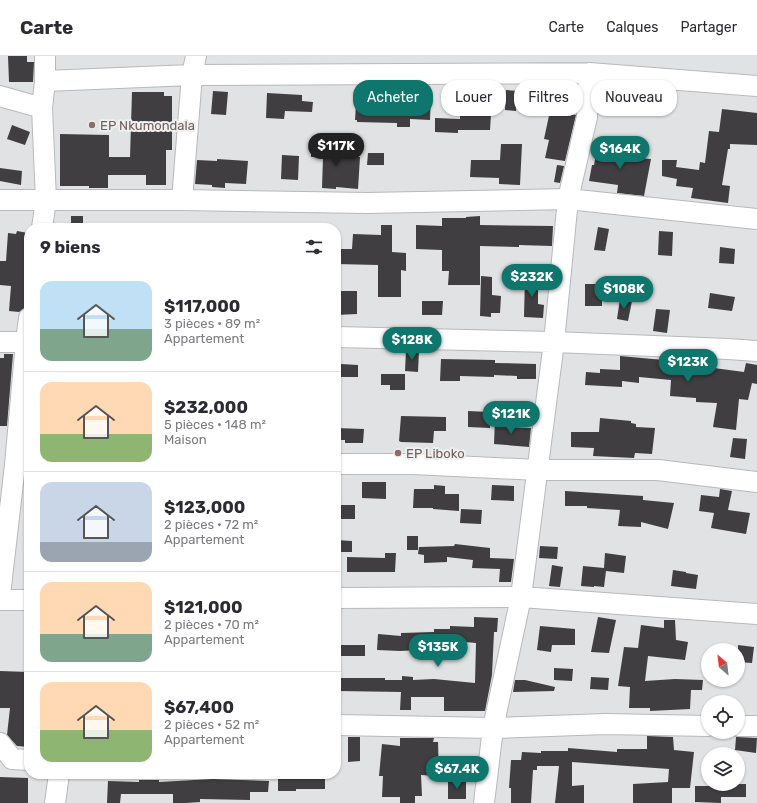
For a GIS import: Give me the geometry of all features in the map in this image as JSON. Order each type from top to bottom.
[{"type":"street","points":[[43,223],[46,200],[42,108],[45,81],[45,56]]},
{"type":"street","points":[[182,200],[192,75],[196,56]]},
{"type":"street","points":[[45,81],[192,75],[589,73],[757,86]]},
{"type":"street","points":[[484,803],[493,728],[521,596],[554,342],[568,199],[586,117],[589,73]]},
{"type":"street","points":[[0,96],[42,108]]},
{"type":"street","points":[[0,200],[182,200],[367,203],[568,199],[757,219]]},
{"type":"street","points":[[341,337],[554,342],[757,351]]},
{"type":"street","points":[[0,342],[24,342]]},
{"type":"street","points":[[0,596],[24,373]]},
{"type":"street","points":[[341,464],[413,464],[538,470],[658,470],[757,482]]},
{"type":"street","points":[[341,598],[521,596],[757,614]]},
{"type":"street","points":[[0,600],[24,600]]},
{"type":"street","points":[[341,725],[493,728],[606,724],[701,726]]},
{"type":"street","points":[[745,726],[757,726]]},
{"type":"street","points":[[0,744],[12,759],[24,760]]},
{"type":"street","points":[[55,803],[58,779]]},
{"type":"building","points":[[8,56],[27,56],[27,62],[34,62],[33,82],[9,82]]},
{"type":"building","points":[[506,90],[514,91],[514,111],[506,110]]},
{"type":"building","points":[[213,91],[228,92],[226,115],[211,114]]},
{"type":"building","points":[[132,92],[164,92],[164,96],[172,96],[172,150],[166,150],[166,185],[146,185],[146,175],[108,175],[108,188],[89,188],[89,186],[60,186],[60,134],[109,135],[109,157],[130,157]]},
{"type":"building","points":[[267,93],[302,95],[302,101],[313,102],[312,112],[285,111],[284,119],[266,118]]},
{"type":"building","points":[[722,109],[757,113],[757,145],[730,144],[722,185],[730,186],[728,203],[691,198],[693,188],[676,186],[677,179],[662,176],[662,160],[677,160],[676,167],[699,170],[700,162],[705,163],[709,131],[719,132]]},
{"type":"building","points":[[355,116],[430,116],[430,120],[410,119],[410,127],[397,127],[397,123],[357,122],[357,120],[355,120]]},
{"type":"building","points":[[460,116],[491,116],[490,130],[458,130],[458,133],[435,132],[435,118],[460,119]]},
{"type":"building","points":[[549,116],[576,116],[565,161],[545,158],[549,140],[544,139]]},
{"type":"building","points":[[12,125],[30,132],[25,145],[7,139]]},
{"type":"building","points":[[311,140],[334,141],[334,157],[360,157],[358,189],[336,187],[336,189],[322,188],[323,157],[311,157]]},
{"type":"building","points":[[598,143],[622,147],[620,157],[651,159],[644,196],[617,193],[618,185],[589,181]]},
{"type":"building","points":[[501,144],[522,144],[520,185],[499,184],[499,178],[470,177],[471,160],[500,160]]},
{"type":"building","points":[[368,153],[384,153],[384,165],[367,165]]},
{"type":"building","points":[[282,155],[299,156],[298,180],[281,179]]},
{"type":"building","points":[[217,159],[248,161],[246,184],[225,183],[225,188],[212,187],[212,185],[195,184],[197,160],[217,161]]},
{"type":"building","points":[[557,165],[564,166],[560,183],[554,182]]},
{"type":"building","points":[[0,168],[22,171],[21,185],[0,181]]},
{"type":"building","points":[[71,216],[83,216],[83,223],[71,223]]},
{"type":"building","points":[[480,216],[480,225],[553,226],[552,246],[480,246],[480,285],[448,285],[449,271],[442,271],[442,250],[416,249],[416,225],[442,226],[442,218],[466,218]]},
{"type":"building","points":[[381,225],[392,225],[392,252],[406,253],[406,271],[401,270],[401,297],[378,297],[378,265],[341,264],[341,249],[352,249],[353,234],[381,235]]},
{"type":"building","points":[[598,227],[609,229],[605,251],[594,250]]},
{"type":"building","points":[[17,231],[24,232],[24,308],[19,312],[9,311],[11,286],[0,285],[0,261],[6,261],[8,233],[16,234]]},
{"type":"building","points":[[659,231],[673,232],[672,256],[658,255]]},
{"type":"building","points":[[720,247],[735,249],[734,264],[719,263]]},
{"type":"building","points":[[525,275],[538,275],[538,304],[544,305],[543,318],[524,317]]},
{"type":"building","points":[[481,276],[492,277],[492,295],[501,296],[500,313],[491,313],[491,317],[480,316]]},
{"type":"building","points":[[585,284],[602,284],[602,306],[585,306]]},
{"type":"building","points":[[341,291],[357,291],[357,314],[341,315]]},
{"type":"building","points":[[710,293],[735,297],[732,311],[708,308]]},
{"type":"building","points":[[620,299],[632,301],[628,321],[617,319]]},
{"type":"building","points":[[422,301],[443,301],[442,315],[422,315]]},
{"type":"building","points":[[656,309],[670,310],[667,333],[653,331]]},
{"type":"building","points":[[406,350],[419,350],[418,372],[405,371]]},
{"type":"building","points":[[4,354],[13,354],[7,426],[0,426],[0,358],[4,358]]},
{"type":"building","points":[[620,356],[697,365],[698,363],[714,364],[714,368],[744,372],[746,363],[757,365],[757,384],[752,383],[748,400],[739,399],[736,430],[713,427],[717,403],[696,402],[696,398],[670,396],[671,380],[639,377],[639,383],[622,381],[622,387],[585,385],[586,372],[600,373],[600,369],[620,370]]},
{"type":"building","points":[[441,359],[495,360],[495,363],[536,364],[536,379],[517,379],[517,376],[494,375],[494,377],[460,376],[460,381],[440,381]]},
{"type":"building","points":[[341,364],[358,365],[358,377],[341,377]]},
{"type":"building","points":[[381,374],[405,374],[405,390],[390,390],[390,385],[381,385]]},
{"type":"building","points":[[468,411],[490,412],[490,428],[468,427]]},
{"type":"building","points":[[401,416],[446,417],[446,431],[434,431],[433,443],[401,442],[399,441]]},
{"type":"building","points":[[495,418],[507,419],[506,427],[531,428],[529,447],[494,444]]},
{"type":"building","points":[[600,418],[631,421],[631,423],[636,424],[636,427],[655,428],[652,454],[635,453],[634,458],[593,456],[594,448],[571,447],[571,432],[599,432]]},
{"type":"building","points":[[341,428],[364,429],[363,443],[345,443],[345,440],[341,440]]},
{"type":"building","points":[[733,438],[747,439],[745,459],[730,457]]},
{"type":"building","points":[[362,482],[386,482],[386,499],[362,498]]},
{"type":"building","points":[[434,485],[445,486],[445,494],[459,494],[459,511],[433,508],[413,508],[414,489],[434,489]]},
{"type":"building","points":[[492,485],[514,486],[514,501],[491,500]]},
{"type":"building","points":[[720,489],[732,491],[728,510],[750,513],[746,534],[711,528],[714,513],[699,511],[701,495],[719,497]]},
{"type":"building","points":[[565,491],[643,496],[643,500],[674,503],[668,529],[641,522],[641,527],[618,526],[620,510],[587,508],[587,506],[565,506]]},
{"type":"building","points":[[341,505],[355,505],[355,519],[341,519]]},
{"type":"building","points":[[461,509],[482,510],[481,524],[460,523]]},
{"type":"building","points":[[407,536],[418,536],[418,550],[407,550]]},
{"type":"building","points":[[341,540],[352,541],[352,552],[341,552]]},
{"type":"building","points":[[455,544],[490,548],[490,558],[514,559],[511,582],[499,582],[500,569],[472,568],[473,560],[447,557],[447,562],[424,563],[424,555],[418,554],[419,547],[454,546]]},
{"type":"building","points":[[540,546],[558,547],[557,559],[539,558]]},
{"type":"building","points":[[385,553],[396,553],[395,572],[347,572],[347,557],[385,558]]},
{"type":"building","points":[[605,553],[626,556],[624,573],[606,571],[604,587],[581,586],[583,566],[604,568]]},
{"type":"building","points":[[552,565],[563,567],[560,587],[549,586]]},
{"type":"building","points":[[673,570],[698,575],[696,589],[671,586]]},
{"type":"building","points":[[474,617],[498,618],[497,632],[494,632],[492,675],[485,711],[444,711],[444,697],[411,697],[411,710],[400,710],[401,692],[341,691],[341,678],[385,678],[385,680],[402,680],[402,676],[413,677],[413,680],[434,679],[475,683],[476,643],[442,640],[442,649],[400,651],[377,650],[378,634],[401,636],[401,633],[434,632],[434,629],[450,629],[450,626],[474,627]]},
{"type":"building","points":[[598,617],[616,620],[609,653],[591,652]]},
{"type":"building","points":[[664,620],[675,620],[676,640],[688,642],[685,660],[648,656],[645,681],[675,679],[701,680],[702,690],[691,690],[690,709],[650,711],[650,708],[629,708],[630,687],[618,686],[624,647],[638,648],[641,625],[664,628]]},
{"type":"building","points":[[540,626],[575,629],[575,645],[552,645],[551,652],[537,650]]},
{"type":"building","points":[[341,645],[365,645],[365,656],[341,656]]},
{"type":"building","points":[[745,646],[754,647],[752,663],[745,662]]},
{"type":"building","points":[[554,668],[573,669],[572,681],[554,680]]},
{"type":"building","points":[[0,671],[24,672],[24,747],[17,746],[7,735],[10,708],[0,708]]},
{"type":"building","points":[[591,677],[609,678],[608,690],[590,689]]},
{"type":"building","points":[[515,680],[525,680],[555,687],[554,691],[513,692]]},
{"type":"building","points":[[647,736],[673,737],[674,750],[694,752],[690,788],[672,788],[672,803],[633,803],[633,784],[668,782],[669,769],[572,762],[572,786],[584,785],[584,803],[555,803],[559,766],[537,766],[537,770],[533,770],[531,803],[511,803],[511,788],[509,788],[511,760],[521,760],[522,752],[541,753],[541,751],[568,751],[568,748],[617,752],[617,749],[647,749]]},
{"type":"building","points":[[348,737],[360,737],[360,761],[348,762]]},
{"type":"building","points":[[400,738],[434,738],[433,742],[438,742],[439,776],[421,775],[422,796],[415,796],[415,803],[400,803],[400,797],[382,797],[383,776],[379,776],[382,744],[400,746]]},
{"type":"building","points":[[757,738],[756,753],[745,751],[745,747],[735,747],[736,739]]},
{"type":"building","points":[[0,777],[28,779],[28,803],[0,803]]},
{"type":"building","points":[[213,779],[269,781],[268,792],[250,792],[250,800],[200,799],[200,802],[186,803],[173,803],[173,794],[121,794],[120,803],[107,803],[108,781],[139,782],[139,780],[159,780],[159,782]]},
{"type":"building","points":[[278,779],[325,779],[325,789],[296,789],[296,791],[278,791]]},
{"type":"building","points":[[448,781],[466,781],[466,799],[448,799]]},
{"type":"building","points":[[746,784],[746,797],[721,797],[721,803],[695,802],[695,786],[701,786],[701,791],[745,791]]},
{"type":"place","name":"EP Nkumondala","points":[[92,125]]},
{"type":"place","name":"EP Liboko","points":[[398,453]]}]
